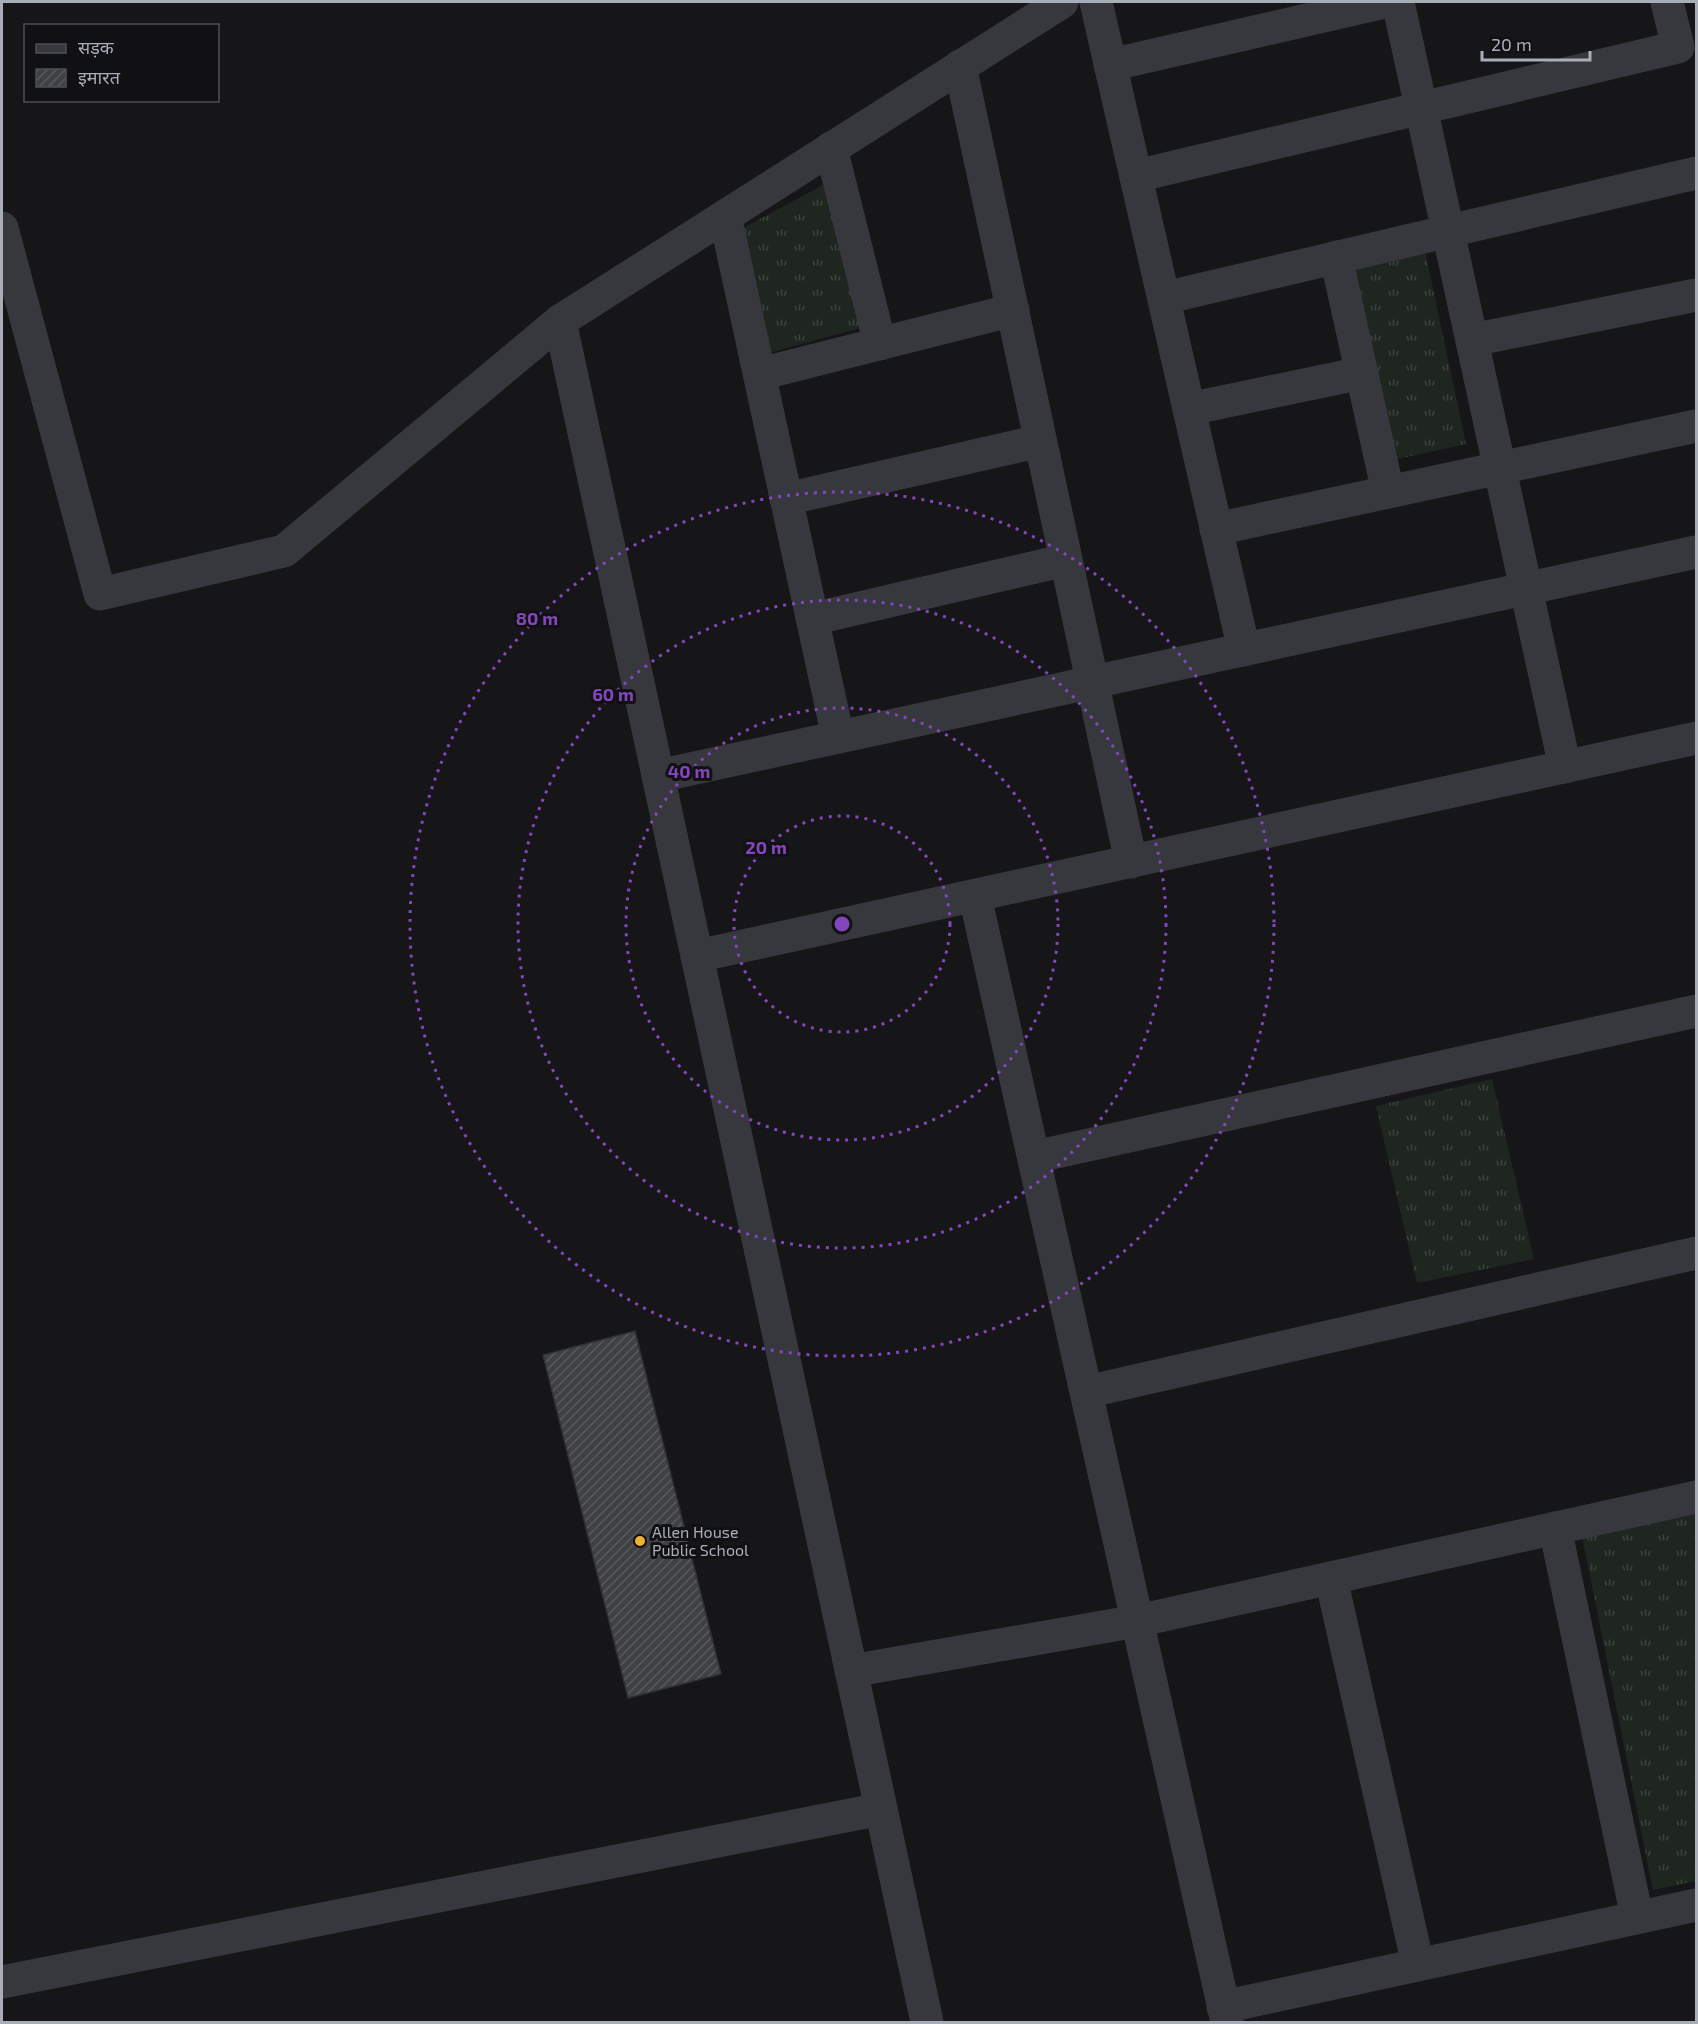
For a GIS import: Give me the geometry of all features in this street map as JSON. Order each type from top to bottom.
[{"type":"street","points":[[2,228],[100,594],[284,551],[560,321],[1062,2]]},
{"type":"street","points":[[1096,2],[1244,650]]},
{"type":"street","points":[[1110,65],[1385,2]]},
{"type":"street","points":[[1398,2],[1565,767]]},
{"type":"street","points":[[1136,176],[1678,47],[1667,2]]},
{"type":"street","points":[[960,66],[1131,862]]},
{"type":"street","points":[[831,148],[880,344]]},
{"type":"street","points":[[1164,298],[1696,173]]},
{"type":"street","points":[[725,216],[838,737]]},
{"type":"street","points":[[1336,257],[1388,492]]},
{"type":"street","points":[[1472,340],[1696,295]]},
{"type":"street","points":[[760,374],[1013,310]]},
{"type":"street","points":[[560,321],[927,2022]]},
{"type":"street","points":[[1189,409],[1362,374]]},
{"type":"street","points":[[1216,528],[1696,426]]},
{"type":"street","points":[[786,500],[1040,441]]},
{"type":"street","points":[[658,776],[1696,552]]},
{"type":"street","points":[[812,620],[1066,560]]},
{"type":"street","points":[[697,956],[1696,738]]},
{"type":"street","points":[[975,896],[1225,2015],[1418,1965],[1696,1905]]},
{"type":"street","points":[[1034,1157],[1696,1011]]},
{"type":"street","points":[[1086,1392],[1696,1254]]},
{"type":"street","points":[[851,1671],[1137,1621],[1696,1497]]},
{"type":"street","points":[[1554,1528],[1637,1917]]},
{"type":"street","points":[[1331,1578],[1418,1965]]},
{"type":"street","points":[[2,1982],[881,1809]]},
{"type":"green space","points":[[827,183],[860,328],[765,354],[743,228]]},
{"type":"green space","points":[[1425,251],[1466,444],[1389,461],[1347,268]]},
{"type":"green space","points":[[1492,1079],[1534,1259],[1417,1283],[1376,1106]]},
{"type":"green space","points":[[1696,1511],[1696,1881],[1653,1890],[1582,1536]]},
{"type":"building","points":[[635,1331],[721,1674],[628,1698],[543,1355]]},
{"type":"place","name":"Allen House Public School","points":[[640,1541]]}]
